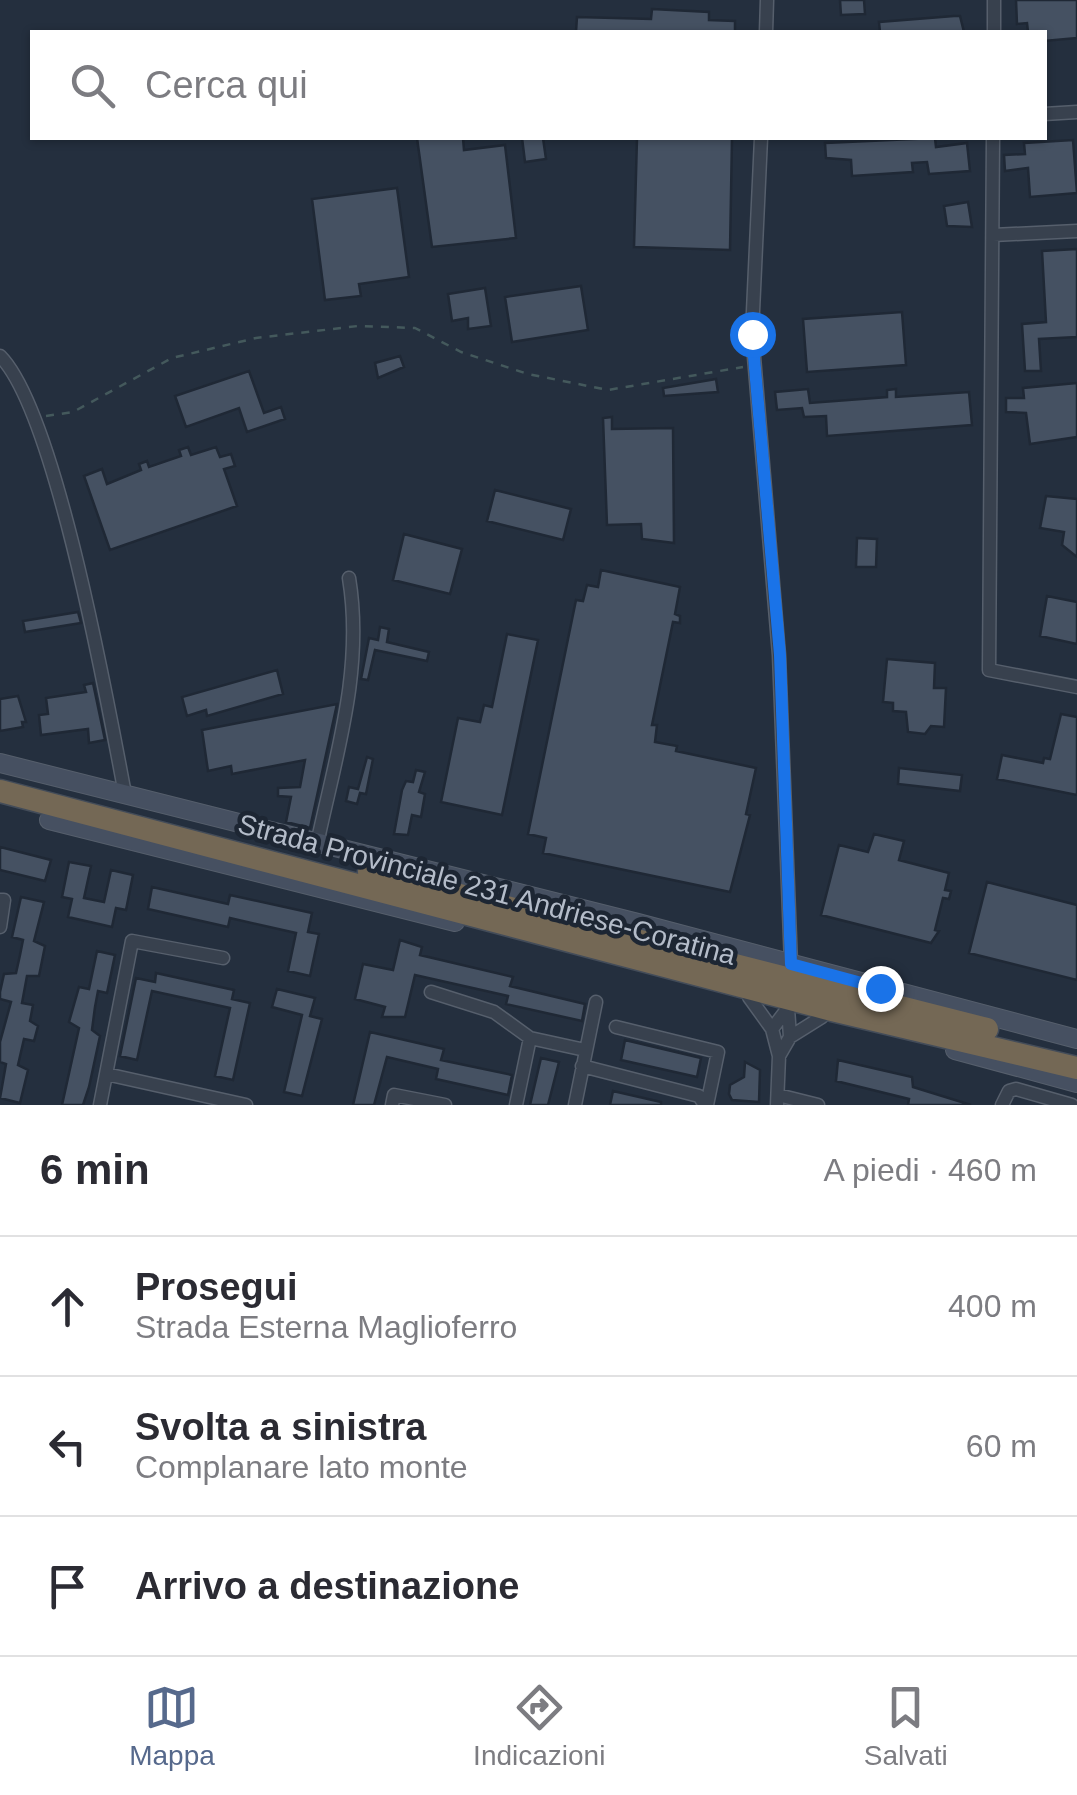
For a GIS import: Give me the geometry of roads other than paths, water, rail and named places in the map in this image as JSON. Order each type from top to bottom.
[{"type":"highway","name":"Strada Provinciale 231 Andriese-Coratina","points":[[0,778],[1077,1054]]},
{"type":"highway","name":"Strada Provinciale 231 Andriese-Coratina","points":[[0,792],[813,1005],[1077,1068]]},
{"type":"highway","points":[[0,806],[49,820]]},
{"type":"street","points":[[766,30],[768,0]]},
{"type":"street","points":[[994,0],[994,30]]},
{"type":"street","points":[[1047,114],[1077,112]]},
{"type":"street","points":[[761,140],[752,334],[780,655],[791,964]]},
{"type":"street","points":[[993,140],[989,670],[1077,687]]},
{"type":"street","points":[[992,235],[1077,231]]},
{"type":"street","points":[[0,356],[34,418],[74,556],[125,794]]},
{"type":"street","points":[[317,844],[355,664],[357,624],[349,578]]},
{"type":"street","points":[[0,763],[1077,1039]]},
{"type":"street","points":[[49,820],[1077,1083]]},
{"type":"street","points":[[0,900],[4,900],[0,926]]},
{"type":"street","points":[[100,1105],[132,941],[222,958]]},
{"type":"street","points":[[431,992],[494,1012],[530,1038],[585,1050]]},
{"type":"street","points":[[749,997],[772,1029],[779,1056],[778,1100],[818,1105]]},
{"type":"street","points":[[575,1105],[596,1002]]},
{"type":"street","points":[[772,1029],[788,1008]]},
{"type":"street","points":[[788,1008],[790,1037]]},
{"type":"street","points":[[779,1056],[790,1037],[822,1017]]},
{"type":"street","points":[[616,1027],[718,1052],[706,1105]]},
{"type":"street","points":[[516,1105],[530,1038]]},
{"type":"street","points":[[582,1066],[700,1096],[706,1105]]},
{"type":"street","points":[[106,1074],[246,1105]]},
{"type":"street","points":[[1002,1105],[1009,1091],[1016,1088],[1072,1105]]},
{"type":"street","points":[[392,1105],[394,1095],[446,1105]]}]
